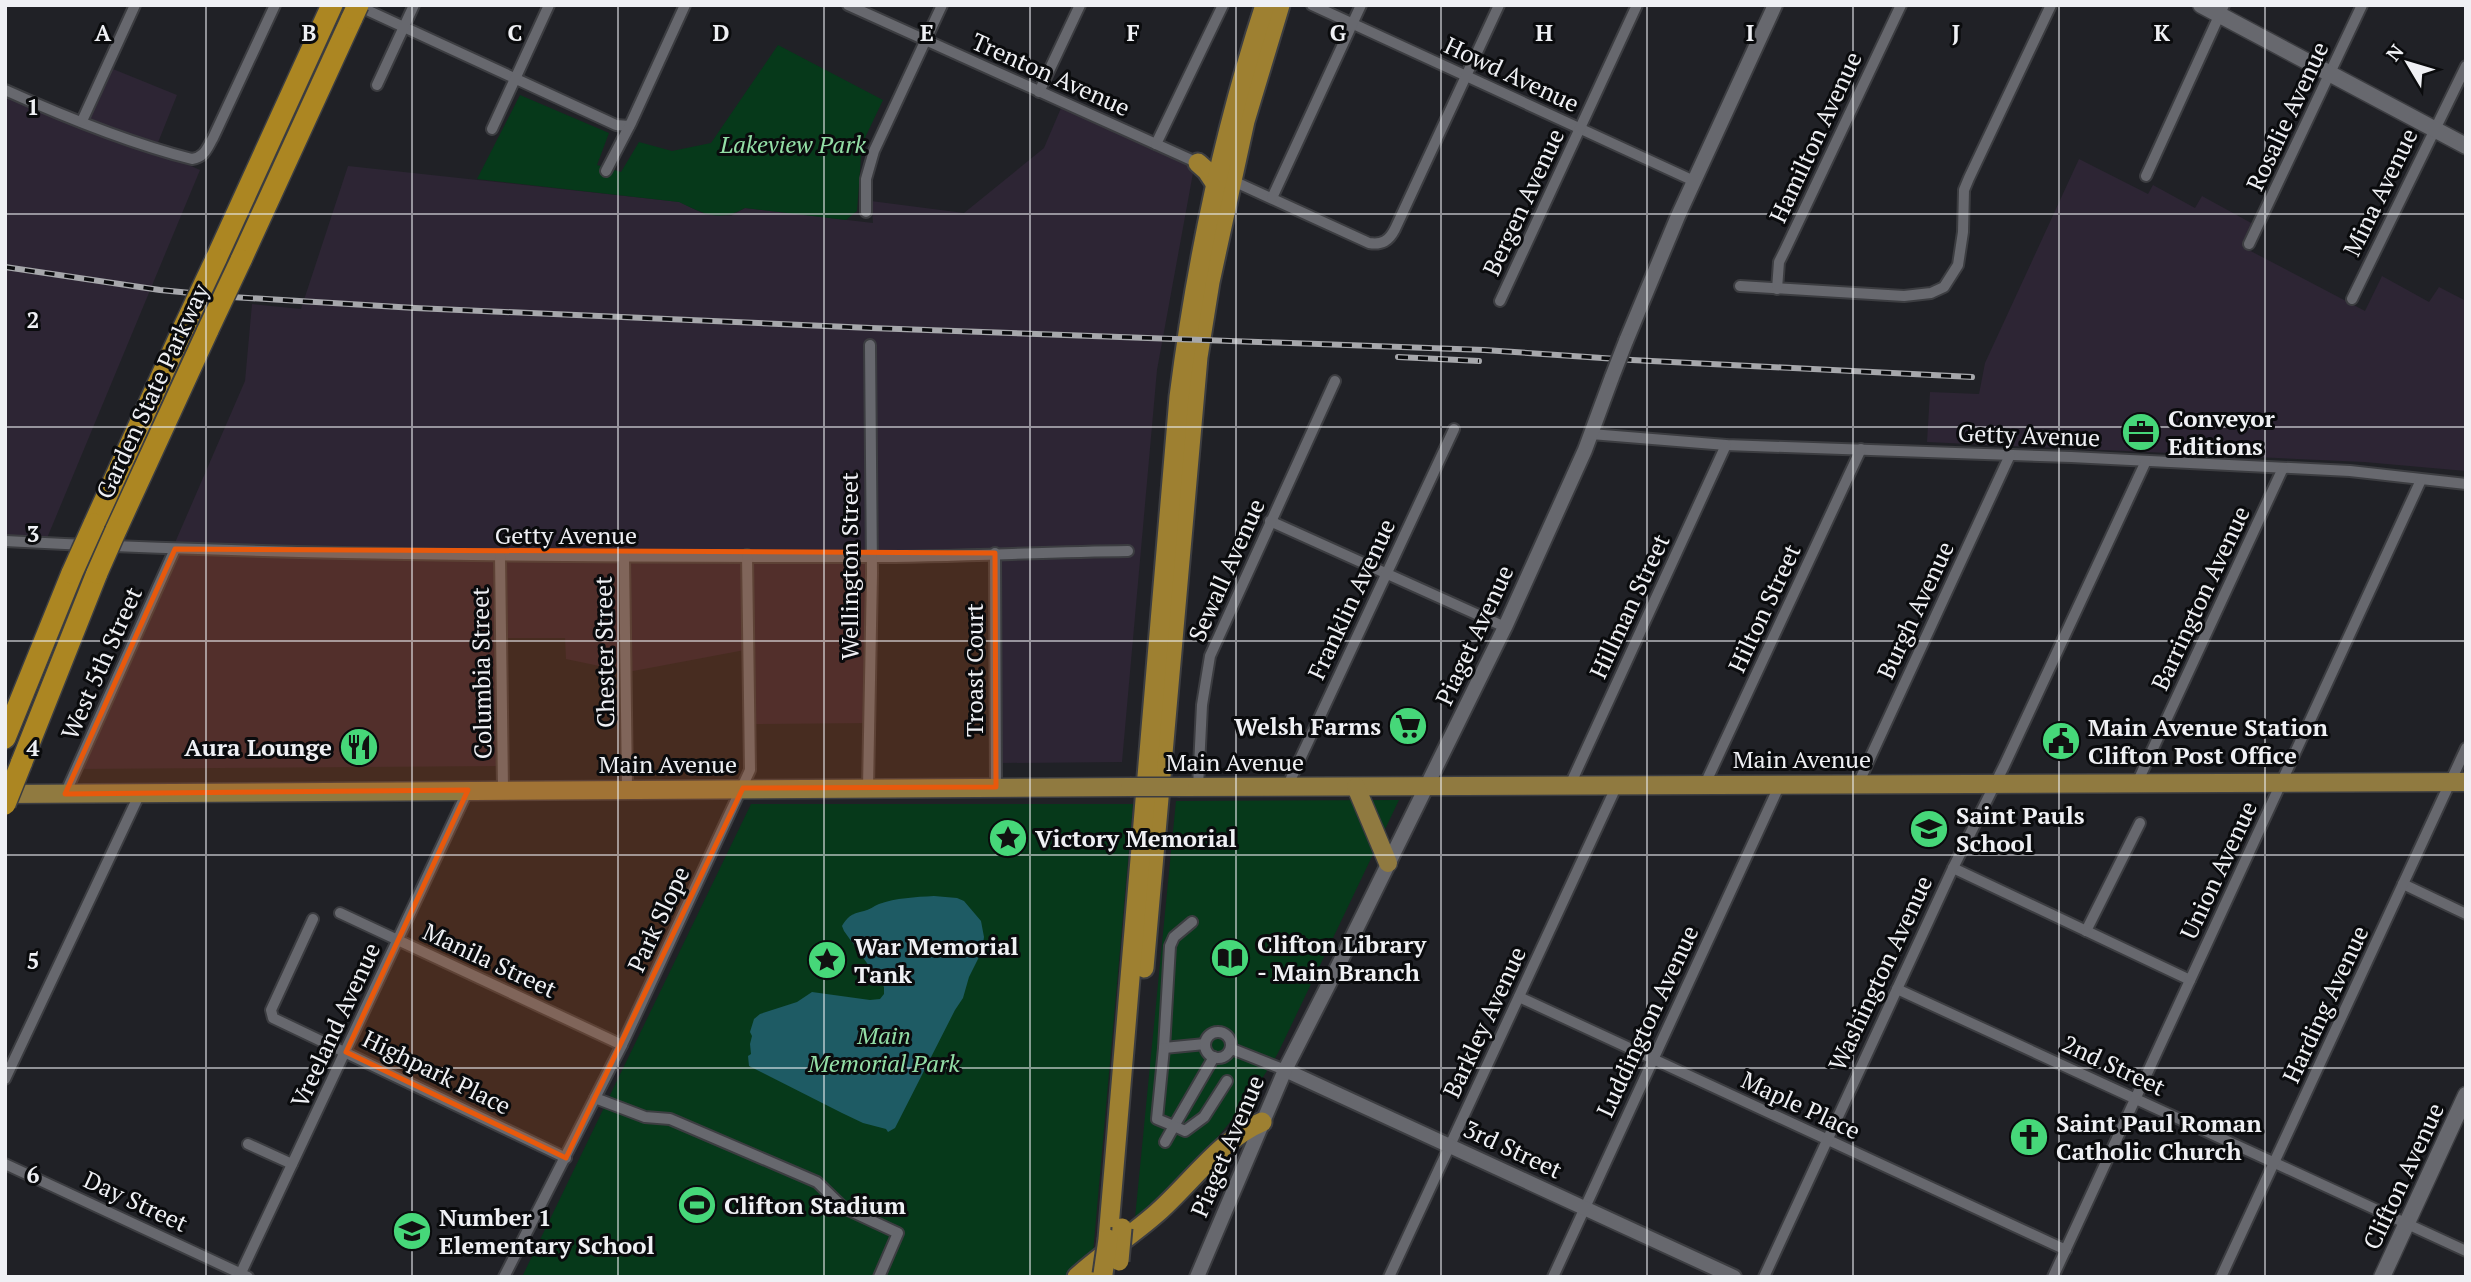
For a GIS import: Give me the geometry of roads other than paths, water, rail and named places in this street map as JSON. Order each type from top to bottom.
[{"type":"highway","points":[[1106,1273],[1115,1233],[1198,357],[1234,107],[1265,5]]},
{"type":"highway","points":[[1223,182],[1280,5]]},
{"type":"highway","name":"Garden State Parkway","points":[[5,738],[72,573],[332,7]]},
{"type":"highway","name":"Garden State Parkway","points":[[5,804],[97,573],[355,10]]},
{"type":"highway","points":[[1198,163],[1223,182]]},
{"type":"highway","points":[[1106,1273],[1170,1213],[1254,1126]]},
{"type":"highway","points":[[1077,1277],[1156,1214],[1223,1147],[1254,1126]]},
{"type":"main road","points":[[2201,5],[2222,10],[2330,74],[2466,146]]},
{"type":"main road","name":"Main Avenue","points":[[5,794],[743,788],[2458,782]]},
{"type":"main road","points":[[1356,787],[1388,863]]},
{"type":"main road","name":"Clifton Avenue","points":[[2382,1277],[2466,1095]]},
{"type":"street","points":[[82,121],[135,5]]},
{"type":"street","points":[[5,90],[164,152],[192,159],[199,158],[209,145],[275,5]]},
{"type":"street","points":[[377,85],[414,5]]},
{"type":"street","points":[[492,129],[549,5]]},
{"type":"street","points":[[606,171],[685,5]]},
{"type":"street","name":"Trenton Avenue","points":[[848,5],[1198,163]]},
{"type":"street","points":[[866,212],[866,179],[874,151],[942,5]]},
{"type":"street","points":[[1039,92],[1080,5]]},
{"type":"street","points":[[1156,144],[1223,5]]},
{"type":"street","name":"Howd Avenue","points":[[1312,5],[1694,181]]},
{"type":"street","points":[[1272,198],[1361,5]]},
{"type":"street","points":[[1223,182],[1272,198],[1369,243],[1387,241],[1499,5]]},
{"type":"street","name":"Bergen Avenue","points":[[1500,301],[1637,5]]},
{"type":"street","name":"Hamilton Avenue","points":[[1777,289],[1779,262],[1901,5]]},
{"type":"street","points":[[1740,286],[1917,296],[1944,287],[1958,265],[1961,253],[1964,190],[2051,5]]},
{"type":"street","name":"Rosalie Avenue","points":[[2249,244],[2362,5]]},
{"type":"street","name":"Piaget Avenue","points":[[1197,1277],[1254,1126],[1337,968],[1505,627],[1591,434],[1626,341],[1694,181],[1773,6]]},
{"type":"street","points":[[355,10],[404,28],[616,125],[629,126]]},
{"type":"street","points":[[2146,176],[2222,10]]},
{"type":"street","name":"Mina Avenue","points":[[2352,299],[2466,66]]},
{"type":"street","name":"Wellington Street","points":[[868,788],[870,345]]},
{"type":"street","name":"Sewall Avenue","points":[[1189,787],[1210,656],[1335,381]]},
{"type":"street","name":"Franklin Avenue","points":[[1287,787],[1454,429]]},
{"type":"street","name":"Getty Avenue","points":[[1591,434],[1726,445],[2010,455],[2381,473],[2466,484]]},
{"type":"street","name":"Hillman Street","points":[[1570,785],[1726,445]]},
{"type":"street","name":"Hilton Street","points":[[1705,784],[1861,449]]},
{"type":"street","name":"Burgh Avenue","points":[[1858,783],[2010,455]]},
{"type":"street","name":"Washington Avenue","points":[[1764,1277],[1953,868],[1996,783],[2146,461]]},
{"type":"street","name":"Barrington Avenue","points":[[2137,783],[2283,468]]},
{"type":"street","name":"Union Avenue","points":[[2053,1277],[2421,480]]},
{"type":"street","points":[[1270,521],[1505,627]]},
{"type":"street","name":"Getty Avenue","points":[[5,541],[176,549],[500,555],[871,557],[1128,551]]},
{"type":"street","name":"West 5th Street","points":[[65,794],[176,549]]},
{"type":"street","name":"Troast Court","points":[[995,553],[996,787]]},
{"type":"street","name":"Columbia Street","points":[[500,555],[503,790]]},
{"type":"street","name":"Park Slope","points":[[504,1277],[622,1045],[750,770],[747,555]]},
{"type":"street","name":"Chester Street","points":[[624,556],[627,789]]},
{"type":"street","name":"Harding Avenue","points":[[2221,1277],[2403,884],[2458,782],[2466,748]]},
{"type":"street","name":"Luddington Avenue","points":[[1553,1277],[1780,784]]},
{"type":"street","name":"Barkley Avenue","points":[[1389,1277],[1616,785]]},
{"type":"street","name":"Vreeland Avenue","points":[[243,1276],[292,1164],[468,790]]},
{"type":"street","points":[[5,1079],[140,793]]},
{"type":"street","points":[[2086,931],[2140,823]]},
{"type":"street","points":[[1953,868],[2190,980]]},
{"type":"street","points":[[2403,884],[2466,914]]},
{"type":"street","name":"Manila Street","points":[[340,913],[622,1045]]},
{"type":"street","name":"Highpark Place","points":[[313,919],[271,1010],[273,1018],[566,1158]]},
{"type":"street","points":[[1192,922],[1174,937],[1170,946],[1157,1119],[1185,1131],[1204,1117],[1227,1081]]},
{"type":"street","name":"2nd Street","points":[[1897,989],[2466,1251]]},
{"type":"street","name":"Maple Place","points":[[1519,997],[2066,1250]]},
{"type":"street","points":[[1219,1032],[1227,1035],[1232,1049],[1225,1057],[1214,1057],[1205,1048],[1205,1044],[1210,1034],[1219,1032]]},
{"type":"street","points":[[1164,1048],[1205,1044]]},
{"type":"street","points":[[1232,1049],[1284,1070]]},
{"type":"street","points":[[1165,1142],[1214,1057]]},
{"type":"street","name":"3rd Street","points":[[1284,1070],[1725,1275]]},
{"type":"street","points":[[596,1098],[645,1116],[670,1119],[817,1182],[845,1208],[898,1233],[879,1277]]},
{"type":"street","points":[[248,1144],[292,1164]]},
{"type":"street","name":"Day Street","points":[[5,1164],[243,1276]]},
{"type":"water","points":[[934,896],[964,901],[981,921],[984,937],[982,951],[969,977],[963,998],[895,1128],[888,1132],[886,1129],[863,1123],[749,1066],[752,1036],[750,1032],[754,1019],[760,1014],[797,1002],[812,992],[870,1000],[880,999],[884,994],[884,987],[844,931],[842,926],[849,917],[885,902]]},
{"type":"railway","points":[[5,267],[160,290],[415,308],[1484,350],[1972,377]]},
{"type":"railway","points":[[1398,357],[1479,361]]},
{"type":"place","name":"Conveyor Editions","points":[[2141,432]]},
{"type":"place","name":"Welsh Farms","points":[[1408,726]]},
{"type":"place","name":"Main Avenue Station Clifton Post Office","points":[[2061,741]]},
{"type":"place","name":"Aura Lounge","points":[[359,747]]},
{"type":"place","name":"Saint Pauls School","points":[[1929,829]]},
{"type":"place","name":"Victory Memorial","points":[[1008,838]]},
{"type":"place","name":"Clifton Library - Main Branch","points":[[1230,958]]},
{"type":"place","name":"War Memorial Tank","points":[[827,960]]},
{"type":"place","name":"Saint Paul Roman Catholic Church","points":[[2029,1137]]},
{"type":"place","name":"Clifton Stadium","points":[[697,1205]]},
{"type":"place","name":"Number 1 Elementary School","points":[[412,1231]]},
{"type":"park label","name":"Lakeview Park","points":[[793,144]]},
{"type":"park label","name":"Main Memorial Park","points":[[884,1049]]}]
